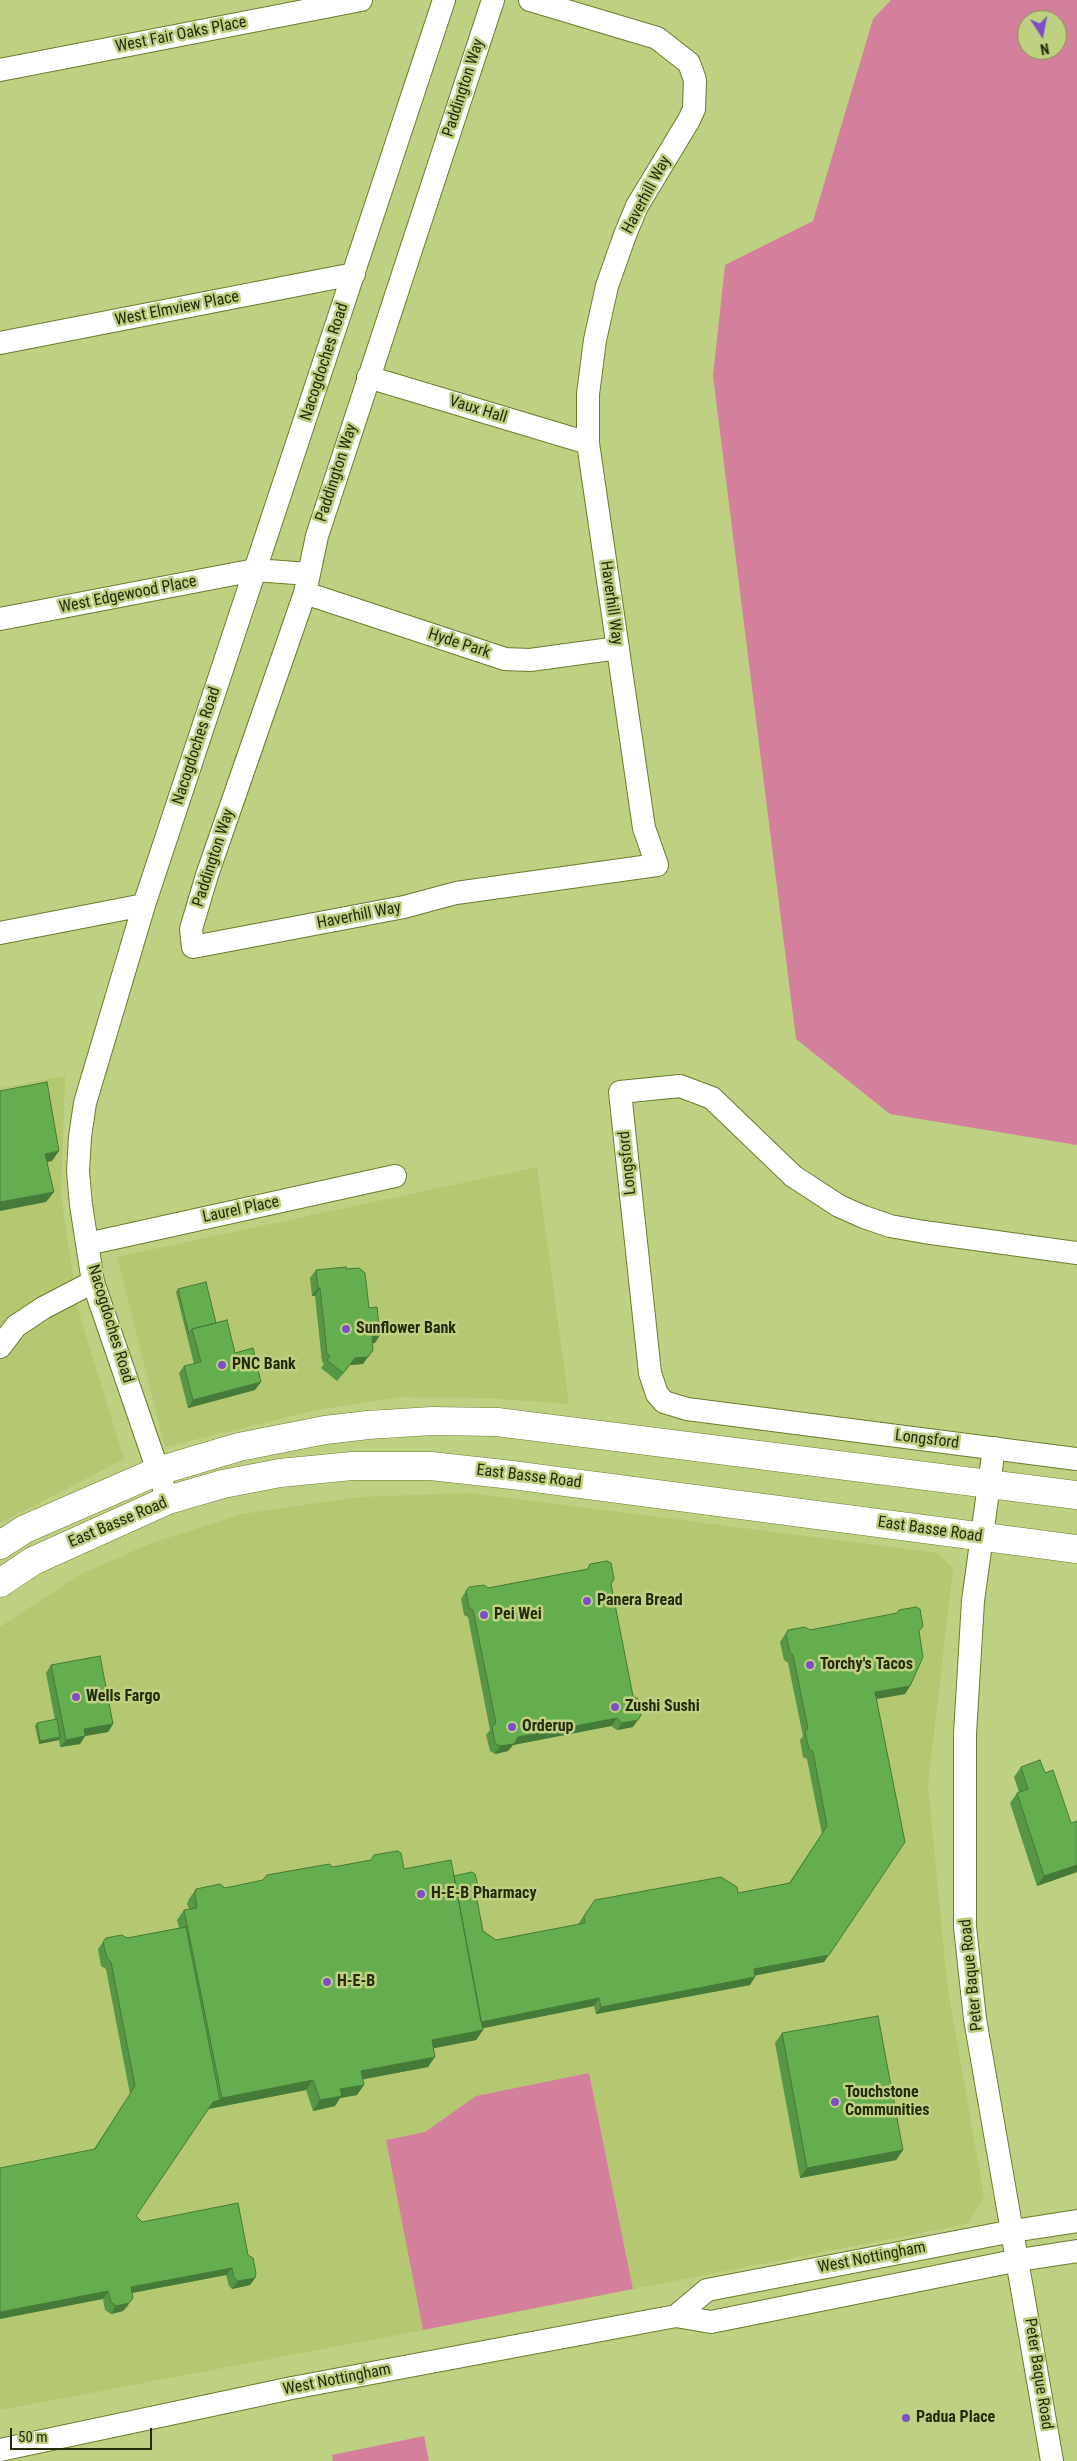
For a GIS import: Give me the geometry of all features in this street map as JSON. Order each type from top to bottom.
[{"type":"main road","name":"East Basse Road","points":[[0,1545],[34,1525],[158,1471],[239,1447],[325,1430],[432,1420],[496,1422],[744,1451],[1077,1495]]},
{"type":"main road","name":"East Basse Road","points":[[0,1583],[33,1561],[168,1500],[222,1484],[280,1473],[352,1466],[431,1466],[512,1474],[1077,1549]]},
{"type":"street","name":"West Fair Oaks Place","points":[[0,70],[361,0]]},
{"type":"street","name":"Nacogdoches Road","points":[[168,1500],[93,1282],[78,1171],[85,1103],[144,905],[444,0]]},
{"type":"street","name":"Paddington Way","points":[[193,947],[191,929],[206,875],[307,583],[316,536],[493,0]]},
{"type":"street","name":"Haverhill Way","points":[[193,947],[404,907],[456,893],[657,865],[644,828],[588,443],[590,376],[595,340],[607,286],[637,206],[694,109],[695,80],[689,63],[657,38],[530,0]]},
{"type":"street","name":"West Elmview Place","points":[[0,343],[354,274]]},
{"type":"street","name":"Vaux Hall","points":[[368,377],[588,443]]},
{"type":"street","name":"Hyde Park","points":[[256,570],[307,583],[505,659],[530,660],[618,648]]},
{"type":"street","name":"West Edgewood Place","points":[[0,620],[256,570]]},
{"type":"street","points":[[0,933],[144,905]]},
{"type":"street","name":"Longsford","points":[[1077,1253],[924,1232],[890,1226],[864,1217],[831,1202],[793,1176],[712,1098],[680,1086],[620,1092],[650,1373],[657,1394],[664,1402],[687,1409],[1077,1460]]},
{"type":"street","name":"Laurel Place","points":[[87,1244],[395,1176]]},
{"type":"street","points":[[0,1347],[16,1326],[44,1308],[93,1282]]},
{"type":"street","points":[[989,1484],[994,1448]]},
{"type":"street","name":"Peter Baque Road","points":[[989,1484],[973,1600],[965,1734],[966,1927],[975,2019],[1014,2231],[1052,2461]]},
{"type":"street","name":"West Nottingham","points":[[676,2316],[707,2290],[1014,2231],[1077,2221]]},
{"type":"street","name":"West Nottingham","points":[[0,2450],[292,2388],[676,2316],[711,2322],[1019,2260],[1077,2251]]},
{"type":"shaded area","points":[[891,0],[1077,0],[1077,1145],[890,1114],[796,1039],[713,376],[725,265],[813,221],[873,19]]},
{"type":"shaded area","points":[[65,1076],[61,1195],[78,1309],[124,1459],[0,1523],[0,1088]]},
{"type":"shaded area","points":[[537,1167],[569,1404],[486,1398],[401,1397],[316,1410],[165,1447],[117,1257]]},
{"type":"shaded area","points":[[470,1493],[938,1553],[953,1568],[928,1785],[947,1984],[984,2197],[967,2224],[633,2289],[589,2073],[476,2096],[425,2132],[386,2140],[423,2330],[0,2410],[0,1627],[79,1575],[152,1543],[242,1514],[360,1497]]},
{"type":"shaded area","points":[[589,2073],[633,2289],[423,2330],[386,2140],[425,2132],[476,2096]]},
{"type":"shaded area","points":[[424,2436],[429,2461],[333,2461],[332,2455]]},
{"type":"building","points":[[47,1082],[59,1151],[45,1154],[54,1192],[0,1202],[0,1091]]},
{"type":"building","name":"Sunflower Bank","points":[[346,1267],[346,1269],[359,1268],[365,1273],[369,1308],[377,1307],[380,1335],[372,1336],[373,1350],[368,1357],[355,1358],[343,1373],[327,1360],[330,1356],[327,1354],[320,1288],[318,1288],[316,1270]]},
{"type":"building","points":[[206,1282],[216,1323],[192,1329],[189,1334],[178,1289]]},
{"type":"building","name":"PNC Bank","points":[[227,1320],[235,1353],[253,1348],[261,1382],[193,1400],[184,1366],[201,1362],[192,1329]]},
{"type":"building","points":[[607,1561],[611,1563],[614,1579],[611,1584],[633,1696],[638,1699],[641,1715],[638,1720],[622,1723],[617,1718],[518,1737],[514,1744],[500,1746],[495,1743],[492,1727],[496,1723],[473,1610],[469,1608],[466,1591],[469,1587],[484,1585],[488,1588],[588,1569],[590,1564]]},
{"type":"building","points":[[916,1607],[920,1609],[923,1626],[919,1631],[923,1657],[910,1686],[875,1692],[905,1842],[829,1955],[754,1969],[755,1977],[601,2007],[599,1998],[481,2022],[454,1876],[472,1872],[475,1874],[479,1890],[476,1895],[483,1931],[496,1940],[585,1923],[584,1916],[595,1900],[721,1877],[737,1887],[738,1893],[790,1883],[827,1826],[813,1752],[809,1749],[805,1732],[808,1729],[793,1655],[790,1652],[786,1635],[788,1630],[805,1627],[810,1630],[897,1613],[899,1610]]},
{"type":"building","name":"Wells Fargo","points":[[100,1656],[113,1724],[84,1729],[85,1736],[66,1740],[51,1665]]},
{"type":"building","points":[[57,1719],[60,1737],[40,1741],[37,1723]]},
{"type":"building","points":[[1040,1760],[1045,1773],[1053,1770],[1071,1823],[1077,1821],[1077,1865],[1044,1876],[1017,1793],[1028,1789],[1021,1767]]},
{"type":"building","name":"H-E-B","points":[[397,1851],[401,1853],[404,1869],[451,1860],[483,2030],[432,2040],[435,2057],[361,2071],[364,2085],[340,2089],[342,2096],[320,2100],[313,2080],[222,2098],[184,1910],[197,1908],[196,1889],[220,1884],[225,1888],[263,1880],[267,1875],[329,1864],[333,1867],[371,1860],[374,1855]]},
{"type":"building","points":[[186,1927],[220,2100],[213,2102],[136,2216],[142,2222],[238,2203],[248,2255],[253,2258],[255,2278],[238,2281],[234,2278],[232,2268],[131,2287],[133,2298],[129,2303],[116,2306],[111,2302],[108,2291],[0,2312],[0,2168],[95,2149],[135,2086],[111,1962],[107,1958],[103,1942],[106,1938],[122,1935],[127,1938]]},
{"type":"building","name":"Touchstone Communities","points":[[878,2016],[903,2150],[807,2168],[782,2033]]},
{"type":"place","name":"Sunflower Bank","points":[[346,1329]]},
{"type":"place","name":"PNC Bank","points":[[222,1365]]},
{"type":"place","name":"Panera Bread","points":[[587,1601]]},
{"type":"place","name":"Pei Wei","points":[[484,1615]]},
{"type":"place","name":"Torchy's Tacos","points":[[810,1665]]},
{"type":"place","name":"Wells Fargo","points":[[76,1697]]},
{"type":"place","name":"Zushi Sushi","points":[[615,1707]]},
{"type":"place","name":"Orderup","points":[[512,1727]]},
{"type":"place","name":"H-E-B Pharmacy","points":[[421,1894]]},
{"type":"place","name":"H-E-B","points":[[327,1982]]},
{"type":"place","name":"Touchstone Communities","points":[[835,2102]]},
{"type":"place","name":"Padua Place","points":[[906,2418]]}]
